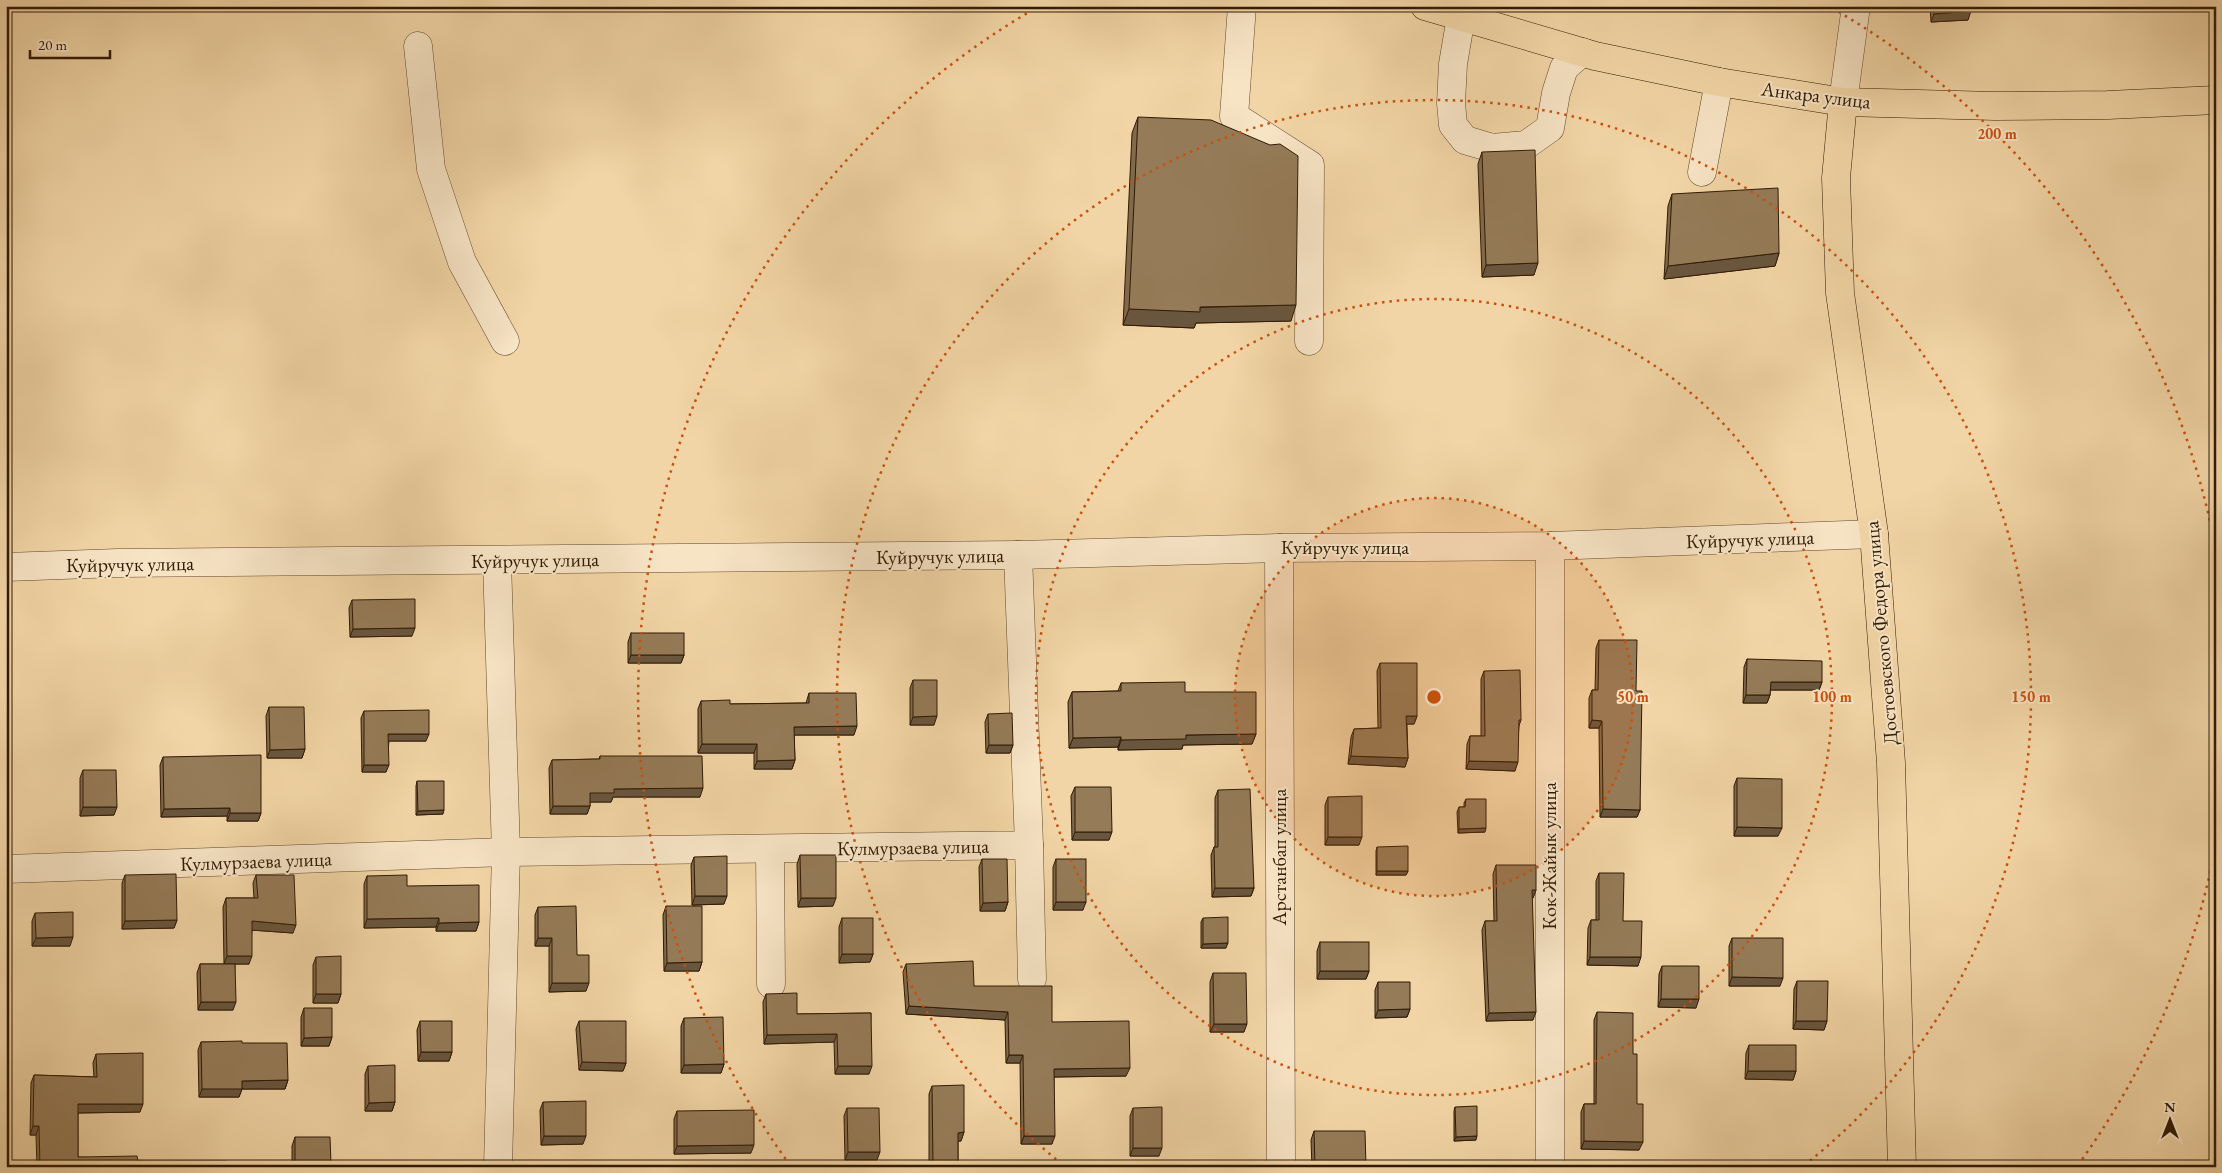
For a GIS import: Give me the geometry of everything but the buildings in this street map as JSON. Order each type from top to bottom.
[{"type":"main road","name":"Анкара улица","points":[[1425,6],[1582,52],[1719,82],[1843,102],[2004,106],[2108,105],[2216,100]]},
{"type":"main road","name":"Достоевского Федора улица","points":[[1843,102],[1836,178],[1840,293],[1850,378],[1874,534],[1891,764],[1902,1167]]},
{"type":"street","points":[[1242,6],[1234,116],[1310,165],[1309,340]]},
{"type":"street","points":[[1843,102],[1856,6]]},
{"type":"street","points":[[1461,17],[1453,64],[1451,103],[1453,125],[1465,140],[1492,148],[1526,144],[1550,128],[1556,93],[1564,68],[1582,52]]},
{"type":"street","points":[[418,46],[431,169],[462,262],[506,341]]},
{"type":"street","points":[[1702,172],[1719,82]]},
{"type":"street","name":"Куйручук улица","points":[[6,568],[118,564],[1018,555],[1278,548],[1550,546],[1874,534]]},
{"type":"street","name":"Кок-Жайык улица","points":[[1550,546],[1550,1167]]},
{"type":"street","name":"Арстанбап улица","points":[[1278,548],[1280,1167]]},
{"type":"street","points":[[1018,555],[1032,979]]},
{"type":"street","points":[[497,561],[506,852],[498,1167]]},
{"type":"street","name":"Кулмурзаева улица","points":[[6,869],[506,852],[1029,845]]},
{"type":"street","points":[[770,849],[771,984]]}]
